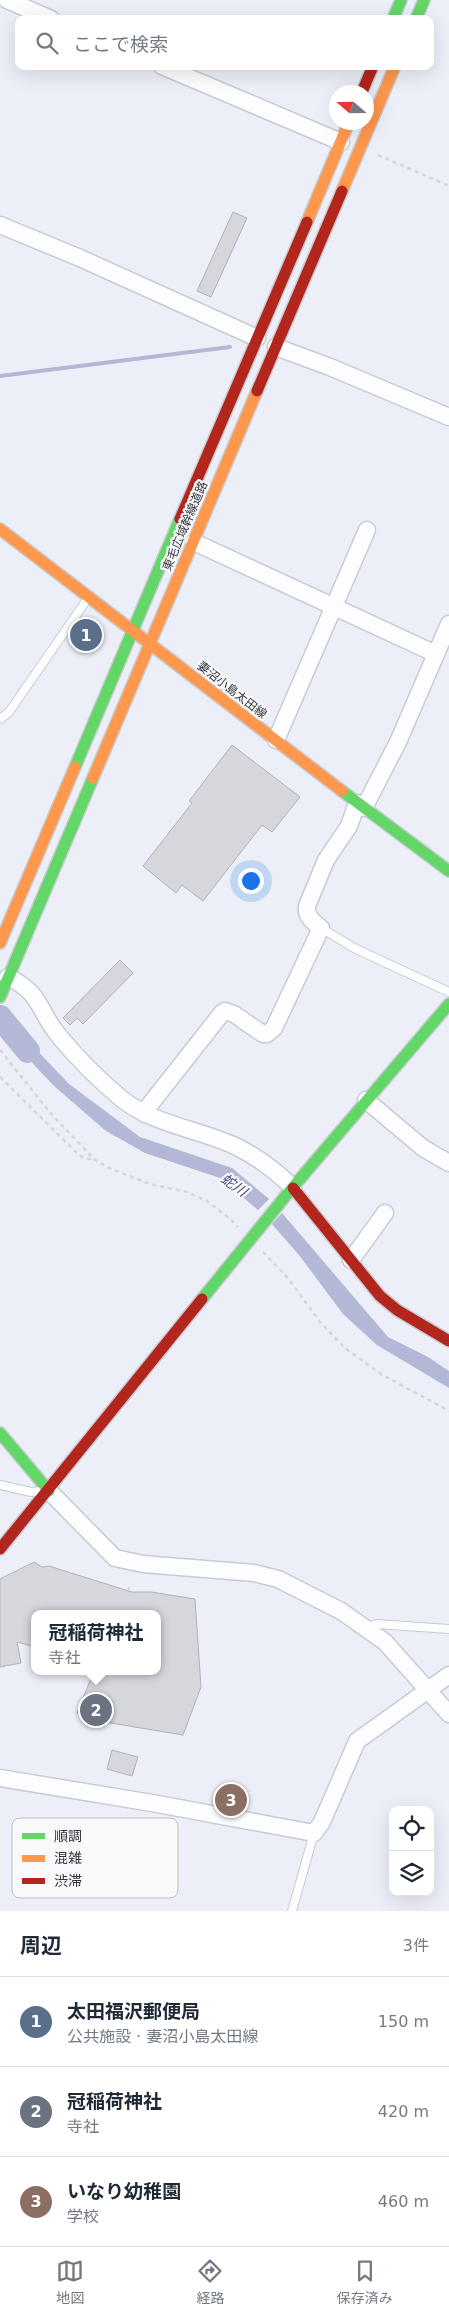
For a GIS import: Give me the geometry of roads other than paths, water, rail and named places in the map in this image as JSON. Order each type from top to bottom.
[{"type":"main road","points":[[395,15],[401,0]]},
{"type":"main road","points":[[418,15],[424,0]]},
{"type":"main road","points":[[365,85],[371,70]]},
{"type":"main road","name":"東毛広域幹線道路","points":[[0,997],[393,70]]},
{"type":"main road","name":"東毛広域幹線道路","points":[[0,943],[346,130]]},
{"type":"main road","name":"妻沼小島太田線","points":[[0,529],[360,806],[449,871]]},
{"type":"main road","points":[[0,1549],[254,1241],[291,1190],[449,1004]]},
{"type":"main road","points":[[291,1190],[372,1287],[388,1303],[449,1341]]},
{"type":"main road","points":[[0,1433],[49,1491]]},
{"type":"street","points":[[7,0],[42,15]]},
{"type":"street","points":[[171,70],[341,142]]},
{"type":"street","points":[[0,225],[80,258],[257,338]]},
{"type":"street","points":[[276,347],[330,367],[449,417]]},
{"type":"street","points":[[276,740],[367,530]]},
{"type":"street","points":[[194,542],[333,608],[442,648]]},
{"type":"street","points":[[145,1114],[148,1107],[225,1011],[234,1014],[259,1032],[267,1034],[271,1031],[321,928],[308,916],[306,911],[322,866],[349,826],[398,742],[442,648],[449,624]]},
{"type":"street","points":[[7,980],[30,990],[58,1035],[80,1059],[106,1085],[145,1114],[235,1146],[255,1157],[291,1190]]},
{"type":"street","points":[[366,1100],[423,1148],[449,1163]]},
{"type":"street","points":[[351,1260],[385,1213]]},
{"type":"street","points":[[49,1491],[115,1558],[143,1564],[254,1573],[278,1579],[341,1611],[385,1642],[449,1714]]},
{"type":"street","points":[[0,1778],[152,1803],[314,1833],[322,1822],[357,1741],[449,1675]]},
{"type":"lane","points":[[0,719],[9,712],[89,596]]},
{"type":"lane","points":[[321,928],[356,949],[449,992]]},
{"type":"lane","points":[[0,1485],[31,1492],[49,1491]]},
{"type":"lane","points":[[364,1627],[377,1624],[449,1629]]},
{"type":"lane","points":[[292,1911],[314,1833]]},
{"type":"water","points":[[9,1021],[69,1084],[140,1137],[232,1168],[269,1199],[258,1210],[220,1178],[145,1153],[106,1131],[54,1086],[4,1033]]},
{"type":"water","points":[[282,1213],[388,1337],[428,1357],[449,1371],[449,1388],[377,1345],[343,1314],[299,1255],[272,1224]]},
{"type":"waterway","points":[[0,376],[230,347]]},
{"type":"waterway","name":"蛇川","points":[[0,1017],[28,1051]]},
{"type":"place","name":"太田福沢郵便局","points":[[86,635]]},
{"type":"place","name":"冠稲荷神社","points":[[96,1710]]},
{"type":"place","name":"いなり幼稚園","points":[[231,1800]]}]
